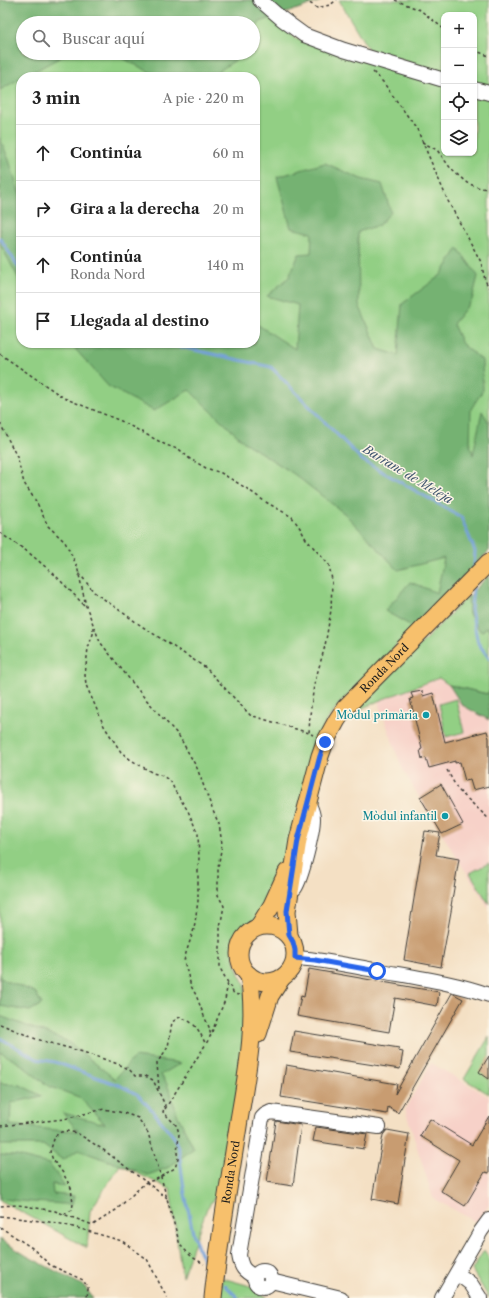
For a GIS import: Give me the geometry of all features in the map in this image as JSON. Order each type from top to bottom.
[{"type":"main road","name":"Ronda Nord","points":[[260,926],[286,875],[298,840],[320,756],[325,742],[337,720],[345,708],[489,562]]},
{"type":"main road","name":"Ronda Nord","points":[[289,935],[287,911],[298,840]]},
{"type":"main road","points":[[267,925],[276,926],[289,935],[294,946],[295,958],[292,968],[287,974],[272,982],[256,980],[248,975],[239,961],[240,948],[245,936],[260,926],[267,925]]},
{"type":"main road","name":"Ronda Nord","points":[[208,1298],[216,1265],[245,1084],[252,1018],[252,993],[248,975]]},
{"type":"main road","name":"Ronda Nord","points":[[245,1084],[262,1019],[270,996],[280,979]]},
{"type":"main road","name":"Ronda Nord","points":[[214,1298],[216,1265]]},
{"type":"street","points":[[260,0],[304,35],[344,50],[441,79]]},
{"type":"street","points":[[477,89],[489,93]]},
{"type":"street","points":[[289,899],[299,882],[311,832],[313,816],[308,802]]},
{"type":"street","points":[[295,958],[408,976],[471,989],[489,995]]},
{"type":"street","points":[[341,1298],[271,1281],[268,1273],[265,1271],[261,1271],[255,1277],[240,1266],[239,1255],[262,1118],[270,1112],[379,1127]]},
{"type":"street","points":[[442,1298],[488,1219]]},
{"type":"street","points":[[457,1273],[471,1284],[480,1298]]},
{"type":"path","points":[[305,0],[317,8],[330,6],[337,0]]},
{"type":"path","points":[[396,0],[420,10],[441,27]]},
{"type":"path","points":[[477,51],[489,56]]},
{"type":"path","points":[[365,56],[367,66],[383,82],[417,129],[448,201],[481,262],[485,280],[489,288]]},
{"type":"path","points":[[422,142],[436,150],[452,170],[468,183],[480,188],[489,189]]},
{"type":"path","points":[[0,354],[64,398],[121,421],[166,445],[180,450],[190,459],[206,468],[221,473],[292,517],[306,539],[329,565],[332,580],[331,610],[325,646],[314,685],[309,733]]},
{"type":"path","points":[[0,423],[17,457],[24,483],[37,503],[48,526],[65,542],[77,566],[86,606],[100,642],[143,696],[179,736],[197,768],[219,824],[222,844],[218,868],[218,894],[224,906],[220,928],[220,968],[234,994],[248,997],[252,993]]},
{"type":"path","points":[[0,533],[28,552],[55,575],[86,606]]},
{"type":"path","points":[[78,572],[94,592],[143,627],[206,668],[250,715],[309,733],[325,742]]},
{"type":"path","points":[[93,625],[93,634],[88,648],[85,675],[86,685],[104,726],[121,752],[131,760],[153,773],[164,776],[171,782],[188,811],[198,834],[198,901],[194,929],[184,961],[191,986],[209,1027],[211,1037]]},
{"type":"path","points":[[447,770],[458,790],[489,819]]},
{"type":"path","points":[[163,1112],[211,1037],[225,1000],[228,982]]},
{"type":"path","points":[[163,1112],[165,1105],[161,1099],[159,1089],[157,1063],[168,1047],[172,1022],[180,1017],[191,1021],[200,1033],[206,1045]]},
{"type":"path","points":[[0,1024],[36,1039],[83,1052],[118,1064],[129,1069],[135,1076],[145,1076],[153,1080],[159,1089]]},
{"type":"path","points":[[0,1126],[16,1123],[64,1119],[104,1109],[124,1113],[138,1118],[148,1134],[162,1177],[180,1245],[192,1257],[216,1265]]},
{"type":"path","points":[[0,1206],[18,1205],[55,1211],[93,1225],[116,1210],[146,1182],[162,1177],[175,1168],[178,1159],[176,1153],[179,1134],[177,1126],[163,1112]]},
{"type":"path","points":[[64,1214],[72,1210],[73,1204],[71,1188],[63,1173],[53,1160],[50,1152],[55,1136],[61,1132],[67,1131],[77,1133],[123,1164],[167,1198]]},
{"type":"path","points":[[0,1216],[57,1223],[122,1241],[147,1260],[167,1298]]},
{"type":"path","points":[[0,1227],[32,1248],[50,1265],[83,1280],[88,1288],[87,1298]]},
{"type":"shaded area","points":[[439,678],[449,685],[462,705],[489,720],[489,908],[426,809],[402,768],[378,701]]},
{"type":"shaded area","points":[[431,1063],[489,1097],[489,1205],[478,1223],[433,1198],[405,1109]]},
{"type":"green space","points":[[0,0],[255,0],[296,38],[441,83],[441,156],[477,156],[477,93],[489,96],[489,551],[341,702],[326,721],[315,748],[281,875],[257,919],[248,924],[238,933],[233,947],[234,960],[245,985],[246,1033],[224,1185],[207,1208],[182,1277],[170,1189],[120,1165],[90,1211],[87,1248],[0,1200]]},
{"type":"green space","points":[[0,0],[324,0],[260,22],[260,16],[16,16],[16,60],[55,60],[33,72],[16,72],[16,81],[0,90]]},
{"type":"green space","points":[[339,0],[489,0],[489,88],[477,84],[477,12],[441,12],[441,73],[368,49]]},
{"type":"green space","points":[[126,60],[236,60],[218,72],[149,72]]},
{"type":"green space","points":[[0,138],[16,182],[16,274],[0,244]]},
{"type":"green space","points":[[325,163],[361,179],[382,184],[391,212],[379,225],[358,232],[359,305],[378,349],[398,355],[402,304],[441,275],[458,248],[478,276],[472,300],[453,324],[462,344],[482,360],[483,390],[471,409],[470,445],[473,455],[482,411],[489,423],[489,551],[434,606],[415,628],[385,611],[410,582],[437,593],[444,558],[398,570],[345,514],[294,474],[244,442],[189,390],[154,411],[108,386],[74,348],[260,348],[260,326],[295,349],[298,305],[267,296],[289,277],[299,254],[311,253],[312,233],[291,228],[277,177]]},
{"type":"green space","points":[[489,575],[489,631],[487,627],[481,632],[469,614],[468,597]]},
{"type":"green space","points":[[468,596],[469,614],[481,632],[487,627],[489,631],[489,691],[487,694],[449,685],[439,678],[378,701],[354,712]]},
{"type":"green space","points":[[449,685],[487,694],[489,691],[489,720],[462,705]]},
{"type":"green space","points":[[456,699],[464,732],[446,737],[439,704]]},
{"type":"green space","points":[[489,863],[489,904],[470,873]]},
{"type":"green space","points":[[0,976],[6,981],[35,992],[42,1004],[30,1011],[0,1006]]},
{"type":"green space","points":[[0,1016],[67,1041],[115,1079],[134,1057],[181,1063],[161,1075],[167,1084],[178,1116],[194,1148],[169,1167],[148,1175],[78,1150],[63,1160],[43,1145],[0,1145],[0,1083],[20,1085],[42,1096],[11,1103],[10,1125],[78,1131],[63,1113],[105,1124],[79,1097],[48,1086],[19,1063],[0,1052]]},
{"type":"green space","points":[[489,1037],[489,1094],[464,1079]]},
{"type":"green space","points":[[0,1155],[17,1156],[49,1164],[65,1186],[52,1184],[53,1194],[74,1196],[72,1205],[18,1201],[0,1198]]},
{"type":"green space","points":[[0,1239],[27,1256],[84,1286],[93,1298],[0,1298]]},
{"type":"green space","points":[[484,1250],[489,1258],[489,1298],[472,1270]]},
{"type":"green space","points":[[222,1278],[247,1285],[268,1298],[219,1298]]},
{"type":"building","name":"Mòdul primària","points":[[422,691],[423,696],[433,693],[445,742],[487,731],[489,738],[489,786],[473,790],[470,780],[465,781],[460,762],[455,763],[455,761],[429,768],[426,758],[422,759],[420,750],[422,749],[410,699],[413,698],[411,693]]},
{"type":"building","name":"Mòdul infantil","points":[[441,784],[463,824],[442,834],[420,797]]},
{"type":"building","points":[[425,831],[440,833],[436,855],[459,859],[441,967],[404,960]]},
{"type":"building","points":[[309,969],[439,992],[437,1006],[395,998],[389,1032],[297,1016],[301,996],[304,997]]},
{"type":"building","points":[[452,993],[463,999],[398,1113],[388,1107],[387,1114],[281,1097],[286,1065],[397,1084],[395,1094]]},
{"type":"building","points":[[294,1031],[399,1048],[398,1051],[403,1052],[400,1069],[290,1052]]},
{"type":"building","points":[[489,1056],[489,1079],[479,1072]]},
{"type":"building","points":[[489,1116],[489,1173],[485,1172],[465,1206],[441,1191],[459,1160],[420,1136],[430,1119],[472,1145]]},
{"type":"building","points":[[276,1121],[301,1125],[293,1186],[267,1182]]},
{"type":"building","points":[[316,1127],[367,1134],[364,1149],[313,1141]]},
{"type":"building","points":[[387,1130],[409,1134],[398,1204],[372,1199],[383,1135]]},
{"type":"waterway","name":"Barranc de Meleja","points":[[0,238],[16,263]]},
{"type":"waterway","name":"Barranc de Meleja","points":[[186,348],[271,367],[362,460],[461,517],[475,551],[474,569]]},
{"type":"waterway","name":"Barranc de Meleja","points":[[473,588],[471,609],[478,643],[489,658]]},
{"type":"waterway","points":[[0,1038],[37,1059],[55,1062],[121,1086],[137,1094],[152,1110],[174,1137],[179,1151],[184,1189],[193,1233],[199,1251],[210,1271]]},
{"type":"waterway","points":[[225,1285],[238,1298]]},
{"type":"place","name":"Mòdul primària","points":[[426,715]]},
{"type":"place","name":"Mòdul infantil","points":[[445,816]]},
{"type":"route","points":[[325,742],[298,840],[287,911],[289,935],[293,942],[295,958],[377,971]]}]
